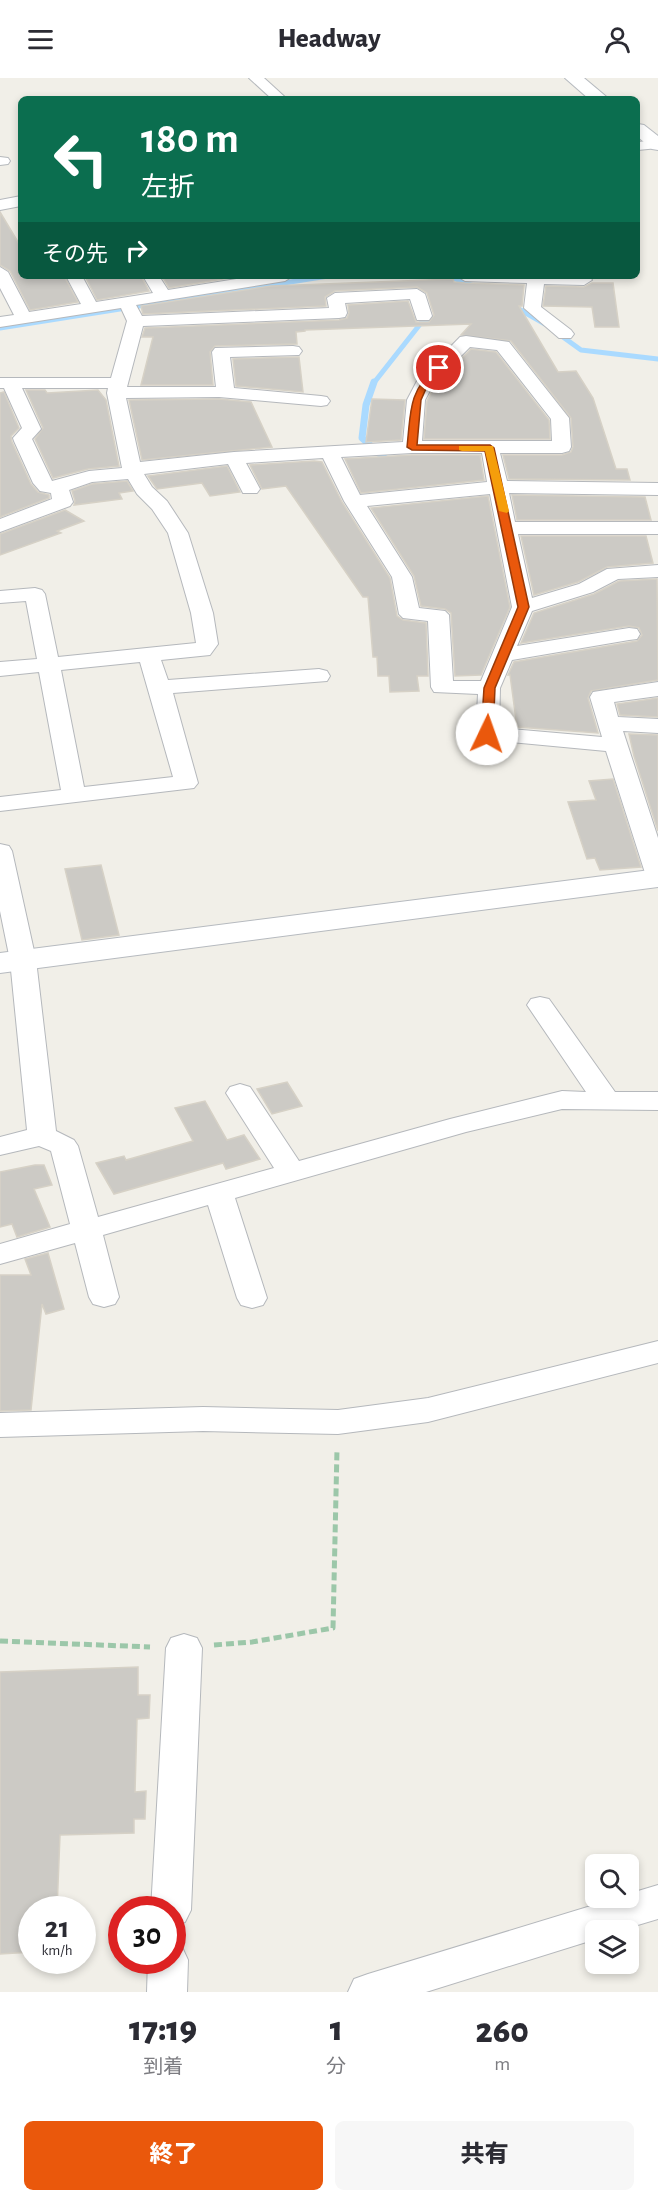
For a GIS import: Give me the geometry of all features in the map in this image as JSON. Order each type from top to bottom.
[{"type":"street","points":[[256,78],[277,96]]},
{"type":"street","points":[[573,78],[596,96]]},
{"type":"street","points":[[640,130],[658,144]]},
{"type":"street","points":[[640,146],[658,144]]},
{"type":"street","points":[[0,205],[18,202]]},
{"type":"street","points":[[0,272],[24,318]]},
{"type":"street","points":[[76,279],[91,307]]},
{"type":"street","points":[[153,279],[163,296]]},
{"type":"street","points":[[535,279],[532,308],[565,334]]},
{"type":"street","points":[[568,279],[583,279]]},
{"type":"street","points":[[130,310],[163,296],[230,280]]},
{"type":"street","points":[[0,321],[91,307],[130,310],[339,313],[335,297],[417,294],[423,316]]},
{"type":"street","points":[[0,669],[149,657],[202,650],[207,645],[202,613],[178,533],[160,505],[144,489],[134,471],[118,388],[130,310]]},
{"type":"street","points":[[5,383],[32,429],[22,438],[47,487],[59,487],[89,477],[234,458],[412,447],[562,447],[560,418],[503,346],[466,341],[426,381],[416,400],[412,447]]},
{"type":"street","points":[[226,392],[221,352],[293,351]]},
{"type":"street","points":[[5,383],[226,392],[321,401]]},
{"type":"street","points":[[0,444],[23,441]]},
{"type":"street","points":[[490,448],[523,607],[489,688],[487,734],[616,745]]},
{"type":"street","points":[[329,452],[354,501],[402,577],[410,614],[438,615],[442,687],[489,688]]},
{"type":"street","points":[[234,458],[250,489]]},
{"type":"street","points":[[0,526],[63,502],[59,487]]},
{"type":"street","points":[[354,501],[498,487],[658,489]]},
{"type":"street","points":[[508,528],[658,528]]},
{"type":"street","points":[[523,607],[586,588],[614,573],[656,565]]},
{"type":"street","points":[[0,597],[35,594],[74,796]]},
{"type":"street","points":[[503,655],[629,634]]},
{"type":"street","points":[[0,804],[186,783],[160,687],[149,657]]},
{"type":"street","points":[[160,687],[319,676]]},
{"type":"street","points":[[12,962],[658,877],[601,697],[658,689]]},
{"type":"street","points":[[608,723],[658,726]]},
{"type":"street","points":[[0,851],[12,962],[42,1136]]},
{"type":"street","points":[[540,1005],[607,1101]]},
{"type":"street","points":[[240,1093],[291,1171]]},
{"type":"street","points":[[0,1254],[219,1194],[291,1171],[562,1100],[658,1101]]},
{"type":"street","points":[[0,1146],[42,1136],[64,1146],[104,1297]]},
{"type":"street","points":[[219,1194],[252,1298]]},
{"type":"street","points":[[0,1425],[203,1419],[338,1422],[428,1410],[658,1352]]},
{"type":"street","points":[[172,1896],[184,1648]]},
{"type":"street","points":[[368,1992],[658,1902]]},
{"type":"street","points":[[166,1992],[167,1974]]},
{"type":"path","points":[[0,1641],[184,1648],[252,1642],[333,1628],[338,1422]]},
{"type":"building","points":[[0,212],[18,242],[18,279],[66,279],[78,302],[30,310],[10,271],[0,265]]},
{"type":"building","points":[[86,279],[143,279],[149,291],[97,300]]},
{"type":"building","points":[[164,279],[223,279],[169,288]]},
{"type":"building","points":[[453,279],[454,282],[465,283],[524,285],[522,306],[519,306],[558,372],[576,371],[593,398],[616,469],[627,469],[630,480],[509,479],[503,455],[562,455],[571,452],[573,447],[571,418],[511,341],[461,335],[471,324],[305,330],[296,332],[297,344],[215,346],[210,352],[213,385],[141,385],[153,337],[142,337],[145,328],[339,320],[347,318],[348,305],[408,301],[416,322],[429,322],[434,315],[427,293],[417,287],[335,291],[325,297],[326,306],[143,314],[141,306],[271,286]]},
{"type":"building","points":[[592,283],[613,283],[619,327],[595,327],[592,307],[543,306],[546,286],[584,287]]},
{"type":"building","points":[[471,349],[496,352],[549,420],[550,439],[424,439],[427,401],[436,384]]},
{"type":"building","points":[[299,357],[303,392],[236,386],[233,359]]},
{"type":"building","points":[[26,390],[45,390],[47,393],[98,390],[106,400],[119,466],[88,469],[53,478],[35,439],[43,428]]},
{"type":"building","points":[[4,392],[19,428],[11,436],[12,442],[31,484],[38,492],[49,495],[49,498],[0,517],[0,393]]},
{"type":"building","points":[[219,399],[251,402],[272,447],[142,460],[129,400]]},
{"type":"building","points":[[372,399],[405,400],[401,440],[366,442]]},
{"type":"building","points":[[412,455],[480,455],[484,480],[361,493],[345,459]]},
{"type":"building","points":[[322,462],[342,502],[390,578],[397,616],[403,620],[426,623],[428,676],[417,676],[419,691],[390,692],[389,676],[378,676],[377,657],[373,657],[368,597],[363,597],[286,486],[262,489],[250,465]]},
{"type":"building","points":[[227,466],[240,492],[210,496],[202,483],[157,489],[148,476]]},
{"type":"building","points":[[127,481],[133,491],[119,493],[122,499],[74,505],[72,491],[92,484]]},
{"type":"building","points":[[512,495],[645,497],[651,520],[517,520]]},
{"type":"building","points":[[488,496],[510,607],[481,675],[455,676],[451,613],[445,609],[421,606],[414,576],[371,508]]},
{"type":"building","points":[[65,510],[84,521],[57,531],[61,533],[0,555],[0,534]]},
{"type":"building","points":[[521,536],[646,536],[653,563],[607,567],[578,582],[534,595]]},
{"type":"building","points":[[657,579],[658,680],[591,691],[588,698],[598,733],[517,727],[510,675],[508,675],[514,662],[637,641],[642,635],[639,628],[629,626],[521,643],[534,613],[594,594],[619,581]]},
{"type":"building","points":[[658,698],[658,717],[620,715],[617,704]]},
{"type":"building","points":[[629,734],[658,735],[658,831],[634,756]]},
{"type":"building","points":[[613,779],[641,867],[600,870],[595,858],[587,859],[568,802],[596,800],[589,781]]},
{"type":"building","points":[[101,865],[119,935],[82,940],[65,869]]},
{"type":"building","points":[[287,1082],[302,1106],[272,1114],[257,1089]]},
{"type":"building","points":[[205,1101],[227,1140],[244,1135],[260,1159],[226,1169],[223,1163],[114,1194],[96,1163],[124,1156],[126,1160],[193,1141],[175,1108]]},
{"type":"building","points":[[44,1165],[52,1185],[34,1189],[50,1227],[17,1237],[12,1224],[0,1227],[0,1172]]},
{"type":"building","points":[[48,1253],[64,1309],[46,1314],[42,1304],[31,1410],[0,1411],[0,1275],[31,1275],[25,1259]]},
{"type":"building","points":[[138,1667],[138,1695],[150,1695],[149,1718],[137,1719],[135,1792],[146,1791],[145,1819],[134,1819],[134,1833],[60,1835],[58,1896],[18,1896],[18,1953],[0,1954],[0,1672]]},
{"type":"waterway","points":[[0,328],[309,279]]},
{"type":"waterway","points":[[456,279],[479,288]]},
{"type":"waterway","points":[[510,304],[545,324]]},
{"type":"waterway","points":[[374,383],[421,323],[441,318]]},
{"type":"waterway","points":[[556,332],[581,350],[658,359]]},
{"type":"waterway","points":[[374,383],[366,405],[362,438],[391,464]]},
{"type":"slow traffic","points":[[462,448],[490,448],[504,511]]},
{"type":"route","points":[[439,368],[426,381],[416,400],[412,447],[490,448],[523,607],[489,688],[487,734]]}]
